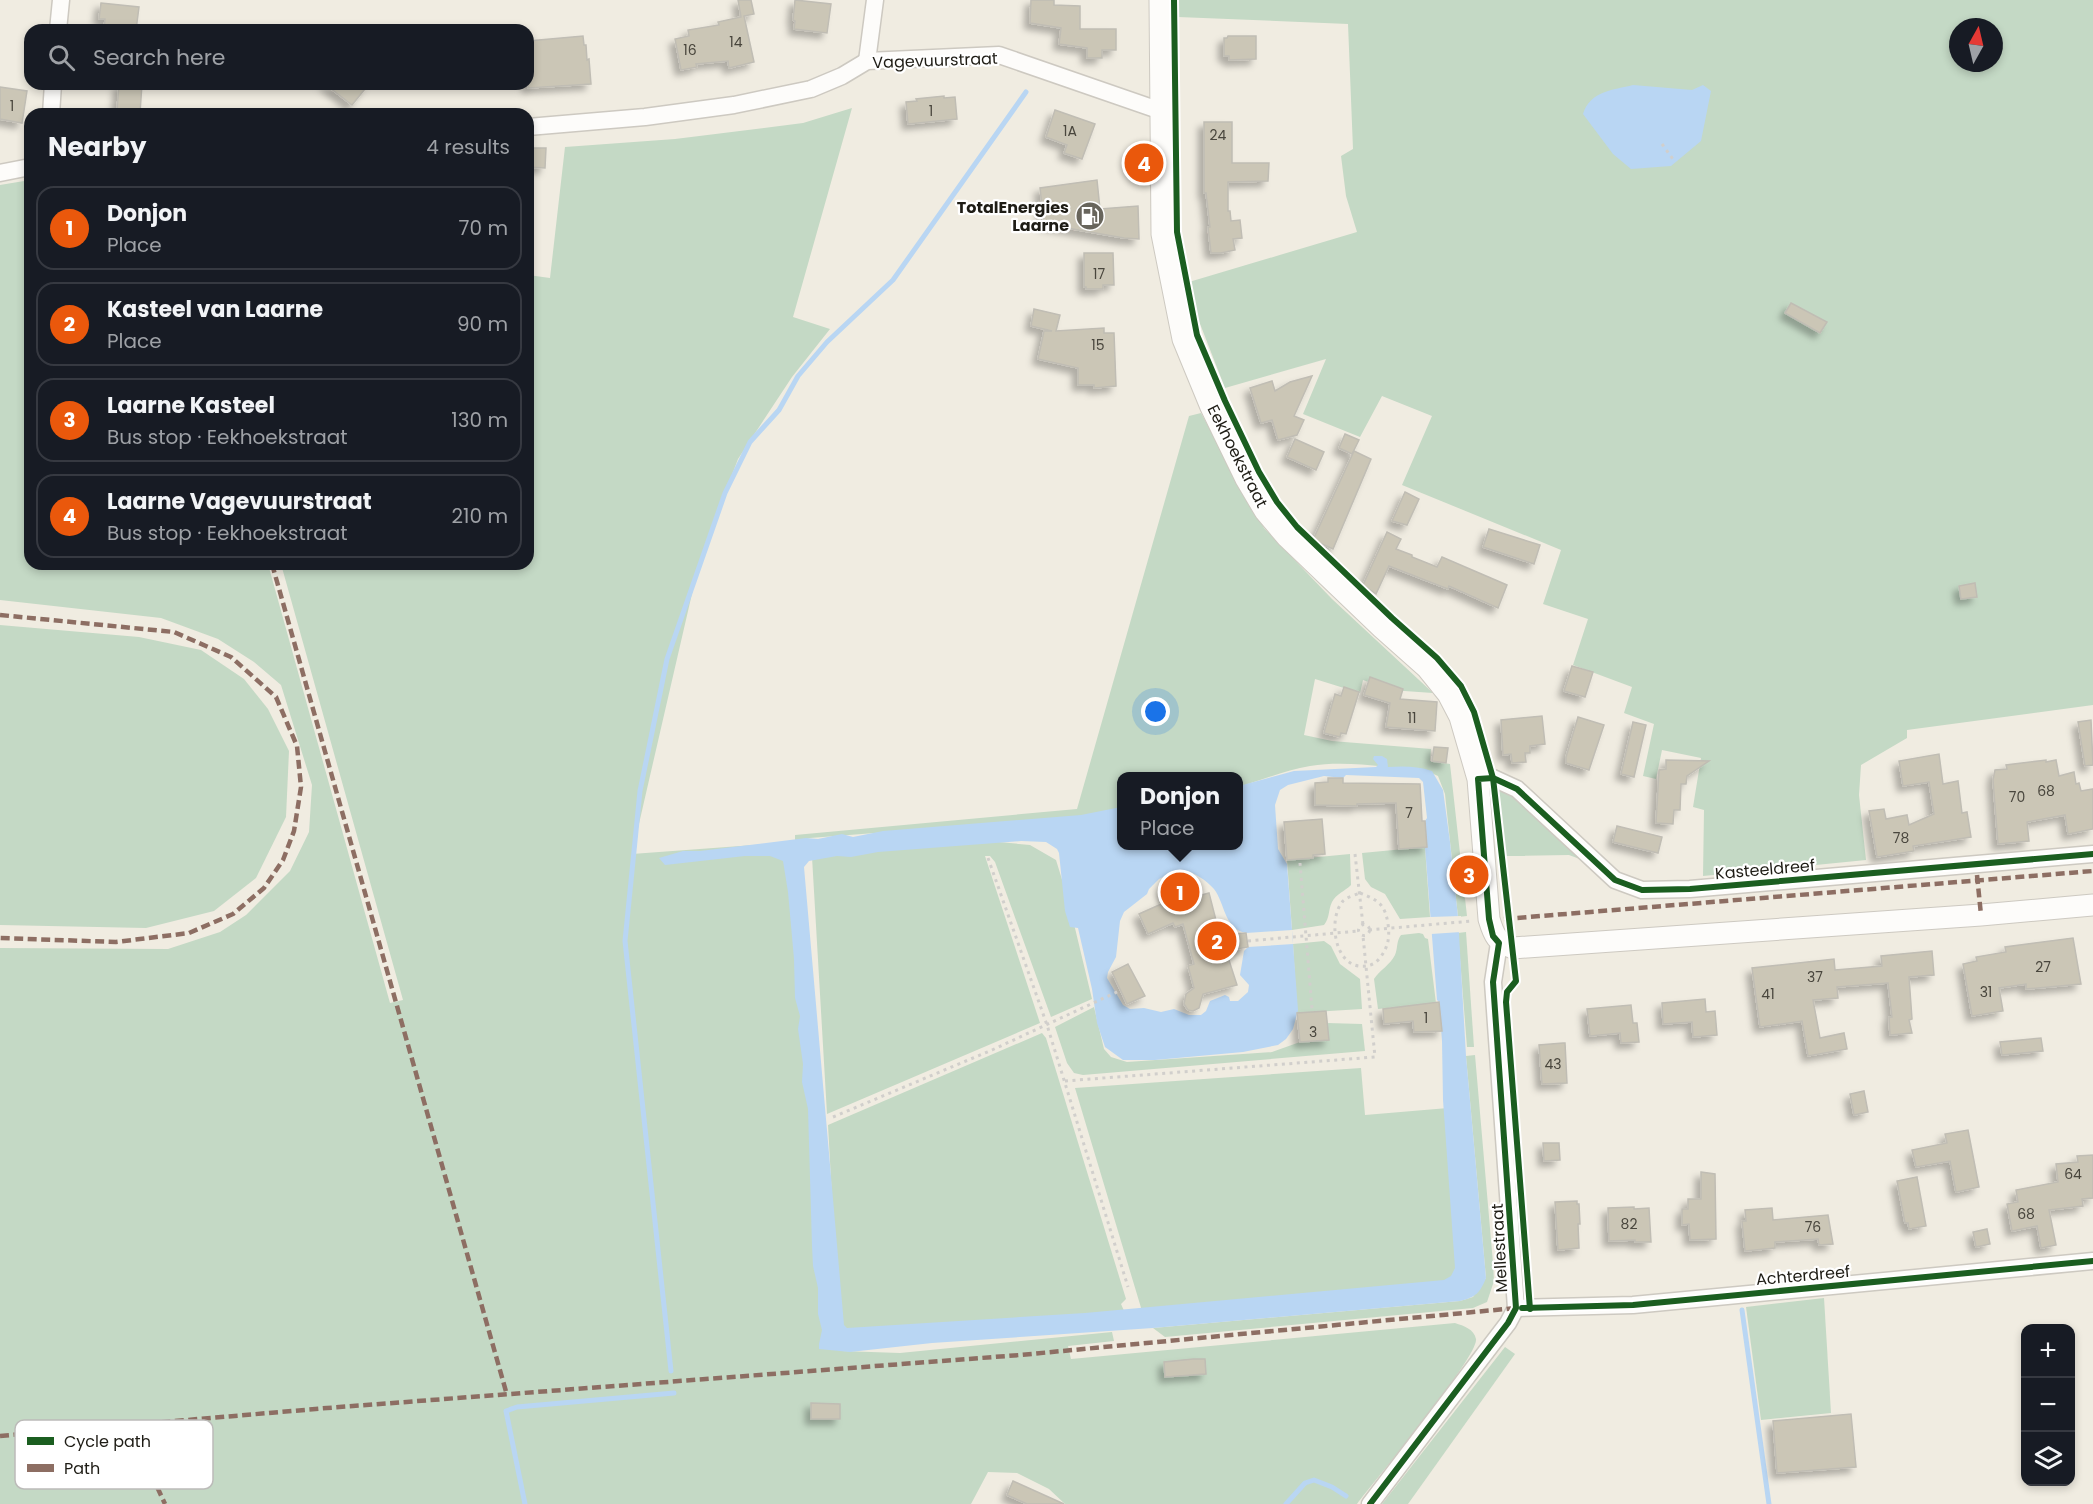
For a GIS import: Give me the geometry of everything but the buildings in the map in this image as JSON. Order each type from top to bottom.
[{"type":"street","points":[[59,24],[61,0]]},
{"type":"street","points":[[867,61],[875,0]]},
{"type":"street","name":"Eekhoekstraat","points":[[1160,0],[1162,234],[1184,339],[1211,407],[1246,479],[1265,511],[1287,537],[1427,668],[1448,694],[1460,717],[1478,779],[1489,920],[1493,936],[1499,943]]},
{"type":"street","name":"Vagevuurstraat","points":[[534,126],[645,117],[734,105],[811,89],[842,76],[867,61],[999,55],[1161,111]]},
{"type":"street","points":[[51,108],[53,90]]},
{"type":"street","points":[[0,173],[24,169]]},
{"type":"street","name":"Kasteeldreef","points":[[1478,779],[1493,778],[1517,789],[1615,880],[1641,890],[1689,889],[2093,854]]},
{"type":"street","points":[[1499,943],[1513,948],[2093,905]]},
{"type":"street","name":"Mellestraat","points":[[1370,1504],[1508,1323],[1516,1308],[1493,982],[1499,943]]},
{"type":"street","name":"Achterdreef","points":[[1516,1308],[1633,1305],[2093,1261]]},
{"type":"path","points":[[1662,144],[1675,162]]},
{"type":"path","points":[[1248,940],[1358,931],[1363,925],[1355,854]]},
{"type":"path","points":[[987,858],[1047,1025],[1128,1287]]},
{"type":"path","points":[[1300,863],[1312,1009]]},
{"type":"path","points":[[1360,893],[1376,900],[1386,912],[1389,929],[1389,943],[1386,951],[1376,963],[1366,967],[1352,966],[1339,951],[1336,914],[1344,900],[1360,893]]},
{"type":"path","points":[[1363,936],[1369,930],[1489,920]]},
{"type":"path","points":[[1363,925],[1369,930]]},
{"type":"path","points":[[1065,1080],[1376,1057],[1363,936],[1358,931]]},
{"type":"path","points":[[833,1117],[1047,1025],[1119,991]]},
{"type":"green space","points":[[1178,0],[2093,0],[2093,705],[1907,730],[1907,738],[1861,765],[1859,795],[1866,860],[1703,876],[1704,810],[1693,807],[1701,758],[1662,750],[1656,779],[1643,776],[1654,724],[1624,713],[1632,687],[1573,665],[1588,619],[1543,604],[1561,550],[1402,485],[1432,416],[1382,396],[1360,437],[1303,414],[1326,359],[1225,388],[1195,311],[1189,282],[1357,232],[1346,196],[1341,156],[1353,149],[1348,24],[1178,17]]},
{"type":"green space","points":[[852,108],[793,317],[830,329],[792,377],[738,459],[700,559],[632,854],[795,842],[842,1351],[900,1353],[1112,1332],[1114,1341],[1068,1346],[1071,1359],[1455,1323],[1468,1328],[1476,1339],[1461,1369],[1424,1420],[1357,1504],[1065,1504],[1049,1489],[1017,1473],[988,1472],[971,1504],[0,1504],[0,948],[168,949],[220,932],[246,915],[290,871],[309,832],[312,785],[281,685],[254,662],[218,639],[161,618],[0,600],[0,185],[24,181],[24,570],[270,570],[390,1003],[403,1000],[283,570],[534,570],[534,276],[550,278],[565,147],[675,139],[803,123]]},
{"type":"green space","points":[[1201,413],[1264,528],[1332,599],[1433,693],[1390,690],[1363,680],[1360,693],[1315,679],[1304,735],[1332,741],[1431,749],[1430,761],[1450,764],[1467,916],[1458,917],[1445,794],[1438,776],[1427,771],[1354,764],[1324,764],[1292,770],[1243,786],[1243,772],[1117,772],[1117,811],[1045,820],[810,838],[795,842],[795,835],[1077,809],[1189,416]]},
{"type":"green space","points":[[0,625],[139,637],[201,650],[244,679],[268,709],[289,751],[286,817],[256,878],[214,911],[146,928],[0,925]]},
{"type":"green space","points":[[1498,785],[1520,796],[1593,864],[1569,855],[1505,856]]},
{"type":"green space","points":[[988,841],[1030,845],[1056,860],[1068,899],[1092,999],[1051,1017],[995,862],[990,856],[985,856],[1040,1023],[827,1114],[812,857]]},
{"type":"green space","points":[[1425,847],[1430,917],[1400,919],[1385,894],[1371,887],[1365,879],[1362,853]]},
{"type":"green space","points":[[1350,854],[1351,885],[1334,899],[1324,925],[1292,930],[1287,860]]},
{"type":"green space","points":[[1466,932],[1474,1047],[1467,1047],[1458,933]]},
{"type":"green space","points":[[1419,933],[1428,939],[1436,1003],[1378,1009],[1374,979],[1393,959],[1401,935]]},
{"type":"green space","points":[[1324,941],[1331,946],[1340,964],[1360,979],[1362,1009],[1297,1013],[1293,944]]},
{"type":"green space","points":[[1094,1007],[1104,1049],[1111,1057],[1127,1062],[1272,1052],[1300,1042],[1328,1040],[1327,1023],[1362,1024],[1365,1051],[1083,1075],[1074,1073],[1067,1063],[1055,1027]]},
{"type":"green space","points":[[1042,1033],[1046,1038],[1126,1299],[1121,1304],[1125,1313],[849,1332],[839,1325],[828,1125]]},
{"type":"green space","points":[[1475,1055],[1494,1281],[1487,1302],[1473,1308],[1165,1337],[1153,1328],[1460,1301],[1473,1297],[1486,1278],[1466,1056]]},
{"type":"green space","points":[[1361,1068],[1365,1115],[1448,1108],[1459,1272],[1451,1283],[1142,1311],[1075,1088]]},
{"type":"green space","points":[[1824,1298],[1831,1413],[1761,1420],[1746,1307]]},
{"type":"green space","points":[[1505,1347],[1515,1354],[1408,1504],[1382,1504]]},
{"type":"water","points":[[1633,85],[1692,90],[1703,85],[1711,91],[1701,141],[1671,166],[1631,169],[1613,154],[1583,114],[1586,106],[1597,96],[1610,90]]},
{"type":"water","points":[[1374,756],[1387,759],[1388,767],[1421,768],[1432,771],[1443,790],[1458,917],[1466,1056],[1486,1278],[1477,1294],[1460,1301],[1153,1328],[932,1343],[850,1352],[819,1349],[822,1330],[818,1314],[818,1288],[813,1266],[808,1109],[802,1082],[803,1064],[798,1029],[800,1016],[795,998],[794,959],[783,861],[770,856],[745,856],[665,865],[659,858],[683,851],[806,838],[818,839],[842,834],[853,837],[883,831],[1081,815],[1117,808],[1117,850],[1243,850],[1243,785],[1294,771],[1376,767],[1378,765],[1373,759]],"holes":[[[1324,776],[1419,778],[1423,782],[1427,818],[1425,821],[1427,847],[1425,847],[1442,1041],[1443,1100],[1455,1268],[1451,1276],[1444,1280],[1085,1313],[847,1328],[844,1325],[804,867],[809,861],[878,852],[1021,841],[1046,842],[1059,853],[1065,911],[1070,927],[1078,928],[1097,1023],[1105,1047],[1123,1060],[1155,1060],[1243,1052],[1278,1045],[1286,1039],[1293,1029],[1298,1010],[1287,864],[1278,849],[1275,805],[1280,790],[1288,785]],[[1186,871],[1204,880],[1214,889],[1229,921],[1239,931],[1246,933],[1248,947],[1244,951],[1240,975],[1249,985],[1248,992],[1238,1001],[1230,1001],[1225,995],[1210,1001],[1206,1011],[1201,1015],[1189,1015],[1174,1009],[1161,1012],[1144,1008],[1130,1009],[1123,1005],[1107,978],[1116,957],[1120,921],[1124,912],[1147,894],[1159,879],[1173,872]]]},
{"type":"pier","points":[[1461,916],[1461,932],[1431,934],[1430,917]]},
{"type":"pier","points":[[1292,930],[1293,944],[1248,947],[1246,933]]},
{"type":"waterway","points":[[671,1371],[625,941],[640,791],[667,659],[725,493],[750,442],[779,410],[798,376],[827,342],[893,280],[1026,92]]},
{"type":"waterway","points":[[1742,1310],[1769,1504]]},
{"type":"waterway","points":[[525,1504],[506,1411],[517,1407],[674,1393]]},
{"type":"waterway","points":[[1286,1504],[1305,1483],[1314,1480],[1346,1496]]},
{"type":"marked path","points":[[274,570],[507,1395]]},
{"type":"marked path","points":[[0,615],[174,632],[231,657],[276,697],[297,746],[301,787],[294,831],[283,860],[264,888],[233,914],[189,933],[116,942],[0,938]]},
{"type":"marked path","points":[[1504,919],[2093,871]]},
{"type":"marked path","points":[[1977,875],[1981,915]]},
{"type":"marked path","points":[[187,1420],[1020,1355],[1516,1308]]},
{"type":"marked path","points":[[0,1436],[15,1435]]},
{"type":"marked path","points":[[158,1489],[165,1504]]},
{"type":"cycle path","points":[[1174,0],[1177,232],[1197,335],[1259,472],[1277,502],[1297,527],[1437,658],[1461,686],[1474,712],[1493,778],[1516,981],[1507,992],[1506,1002],[1530,1309]]},
{"type":"cycle path","points":[[1370,1504],[1508,1323],[1516,1308],[1493,982],[1499,943],[1493,936],[1489,919],[1478,779],[1493,778],[1517,789],[1615,880],[1642,890],[1690,889],[2093,854]]},
{"type":"cycle path","points":[[1522,1308],[1633,1305],[2093,1261]]},
{"type":"place","name":"Laarne Vagevuurstraat","points":[[1144,163]]},
{"type":"place","name":"TotalEnergies Laarne","points":[[1090,216]]},
{"type":"place","name":"Laarne Kasteel","points":[[1469,875]]},
{"type":"place","name":"Donjon","points":[[1180,892]]},
{"type":"place","name":"Kasteel van Laarne","points":[[1217,941]]}]
